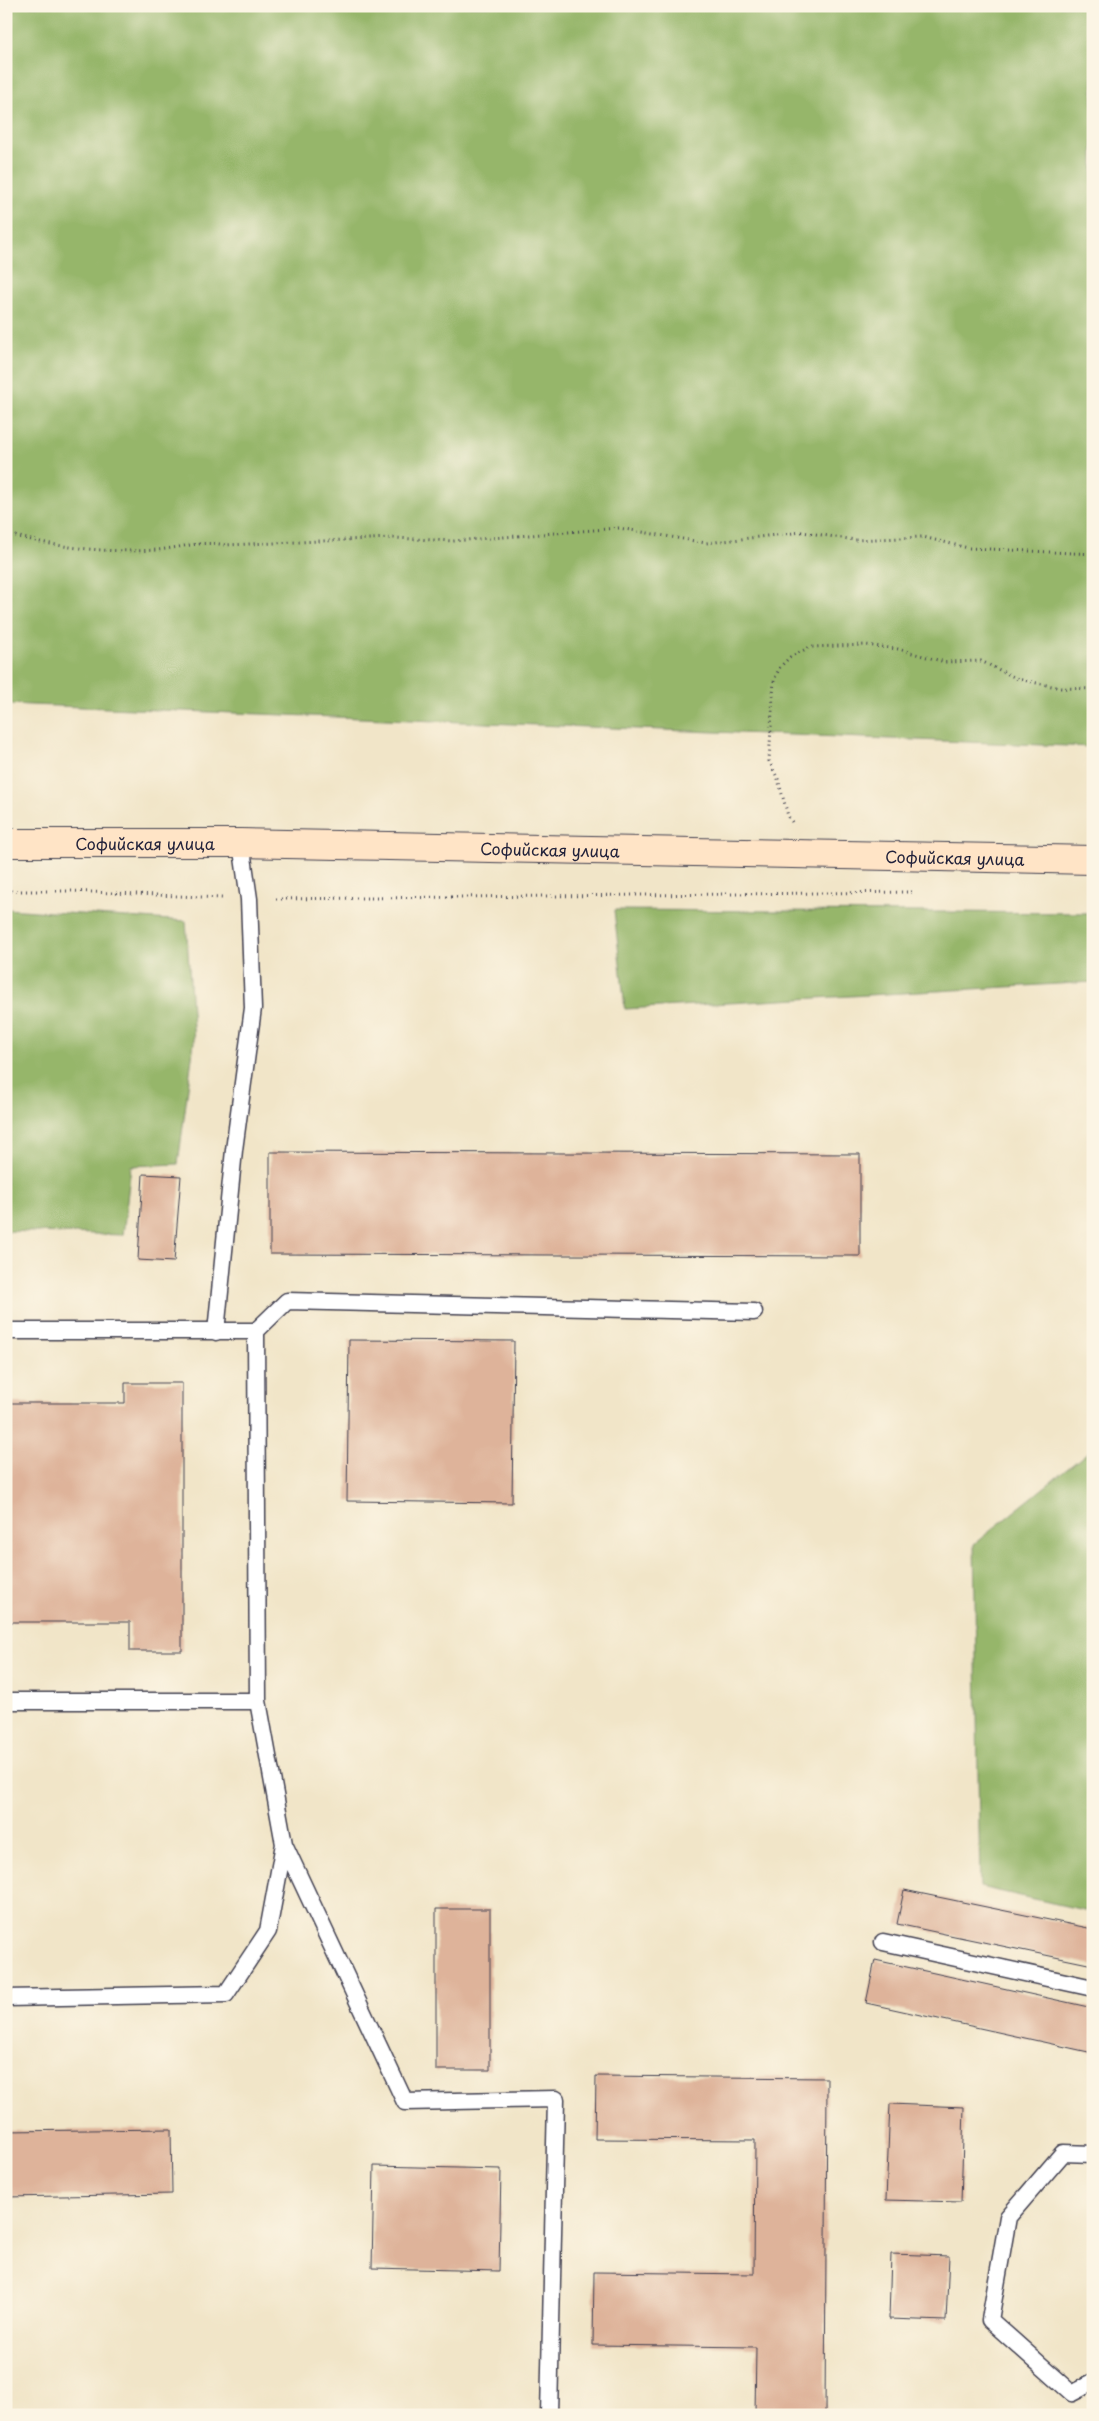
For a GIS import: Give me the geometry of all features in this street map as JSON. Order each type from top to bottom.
[{"type":"main road","name":"Софийская улица","points":[[6,843],[241,843],[1093,860]]},
{"type":"lane","points":[[216,1332],[234,1150],[253,1008],[249,899],[241,843]]},
{"type":"lane","points":[[6,1331],[256,1331],[287,1301],[754,1312]]},
{"type":"lane","points":[[256,1331],[258,1701],[284,1844],[405,2102],[556,2099],[549,2415]]},
{"type":"lane","points":[[6,1701],[258,1701]]},
{"type":"lane","points":[[6,1998],[226,1994],[268,1931],[284,1844]]},
{"type":"lane","points":[[883,1942],[1093,1988]]},
{"type":"lane","points":[[1093,2154],[1062,2153],[1008,2217],[990,2320],[1072,2393],[1093,2382]]},
{"type":"path","points":[[6,533],[33,541],[85,548],[157,550],[214,542],[226,545],[393,538],[453,541],[520,534],[548,536],[610,528],[706,543],[802,532],[856,540],[923,537],[983,549],[1093,554]]},
{"type":"path","points":[[812,854],[788,816],[778,780],[770,761],[774,680],[780,667],[790,657],[810,647],[866,645],[898,649],[945,662],[981,661],[1018,679],[1061,688],[1093,689]]},
{"type":"path","points":[[6,891],[70,891],[249,899],[914,892]]},
{"type":"green space","points":[[6,6],[1093,6],[1093,747],[6,704]]},
{"type":"green space","points":[[6,909],[186,921],[194,1042],[178,1164],[131,1166],[123,1235],[6,1231]]},
{"type":"green space","points":[[614,910],[1093,913],[1093,982],[625,1009]]},
{"type":"green space","points":[[1093,1448],[1093,1912],[980,1887],[974,1544]]},
{"type":"building","points":[[270,1152],[860,1154],[860,1256],[270,1254]]},
{"type":"building","points":[[143,1174],[181,1176],[174,1262],[138,1260]]},
{"type":"building","points":[[349,1340],[514,1341],[512,1503],[347,1501]]},
{"type":"building","points":[[125,1383],[182,1383],[182,1651],[130,1651],[130,1622],[6,1622],[6,1403],[125,1403]]},
{"type":"building","points":[[904,1890],[1093,1929],[1093,1965],[897,1924]]},
{"type":"building","points":[[436,1909],[490,1909],[490,2070],[436,2070]]},
{"type":"building","points":[[875,1960],[1093,2008],[1093,2053],[866,2003]]},
{"type":"building","points":[[596,2076],[827,2078],[825,2415],[755,2415],[756,2347],[593,2345],[594,2272],[754,2274],[755,2140],[595,2139]]},
{"type":"building","points":[[890,2104],[964,2107],[961,2202],[886,2200]]},
{"type":"building","points":[[171,2129],[172,2194],[6,2197],[6,2131]]},
{"type":"building","points":[[374,2166],[501,2169],[499,2271],[372,2268]]},
{"type":"building","points":[[891,2254],[949,2256],[946,2321],[889,2319]]}]
